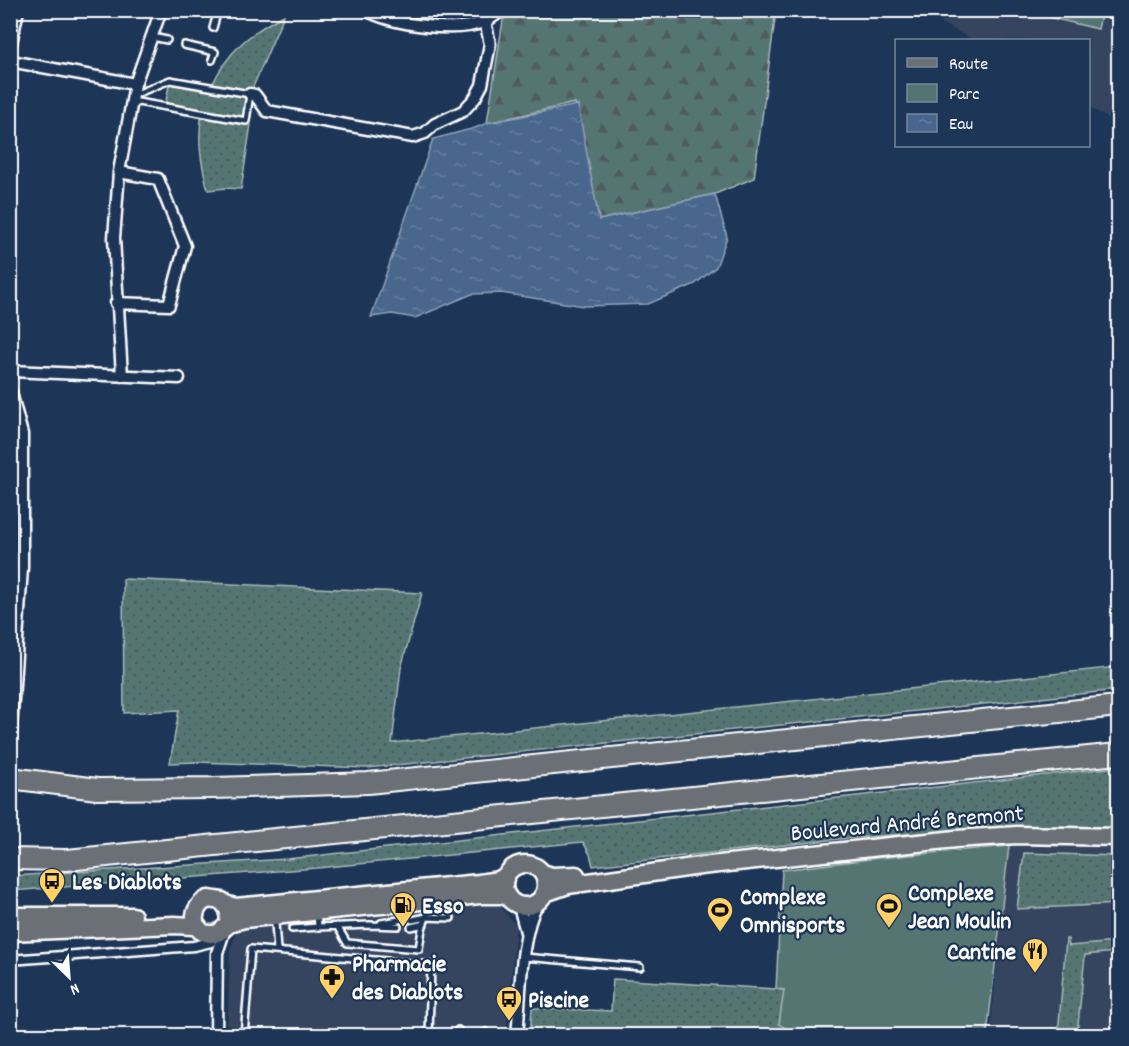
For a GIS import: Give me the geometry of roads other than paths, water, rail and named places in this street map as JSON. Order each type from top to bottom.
[{"type":"highway","points":[[10,778],[96,789],[368,783],[1119,706]]},
{"type":"highway","points":[[10,859],[79,858],[1119,754]]},
{"type":"main road","name":"Boulevard André Bremont","points":[[543,873],[552,876],[568,876],[700,866],[966,838],[1050,835],[1119,837]]},
{"type":"main road","points":[[12,928],[174,915],[213,934],[245,919],[270,916],[318,919],[431,900],[480,895],[512,900],[531,906],[542,897],[546,882],[543,873],[535,866],[522,864],[515,866],[499,880],[479,883],[235,907],[217,899],[208,899],[200,904],[202,928]]},
{"type":"main road","name":"Boulevard André Bremont","points":[[542,897],[568,885],[700,866]]},
{"type":"main road","points":[[506,876],[504,883],[512,900]]},
{"type":"main road","points":[[225,904],[230,915],[227,926]]},
{"type":"street","points":[[10,48],[18,10]]},
{"type":"street","points":[[123,376],[116,303],[114,238],[119,172],[135,84],[161,10]]},
{"type":"street","points":[[366,10],[385,18],[411,24],[440,27],[470,25],[485,21],[502,10]]},
{"type":"street","points":[[250,94],[255,95],[267,111],[412,137],[425,133],[435,124],[463,111],[475,98],[482,85],[490,44],[485,21]]},
{"type":"street","points":[[10,61],[135,84]]},
{"type":"street","points":[[116,303],[169,305],[185,246],[158,179],[119,172]]},
{"type":"street","points":[[10,371],[179,378]]},
{"type":"street","points":[[10,743],[22,434],[11,389]]},
{"type":"street","points":[[518,1035],[527,935],[530,920],[542,897]]},
{"type":"street","points":[[512,900],[527,935]]},
{"type":"street","points":[[216,1035],[217,953],[227,926]]},
{"type":"street","points":[[202,928],[217,953]]},
{"type":"street","points":[[10,960],[194,946],[202,928]]},
{"type":"lane","points":[[213,28],[218,10]]},
{"type":"lane","points":[[152,37],[167,40]]},
{"type":"lane","points":[[184,45],[215,52],[212,60]]},
{"type":"lane","points":[[171,80],[250,94],[246,121],[132,98],[171,80]]},
{"type":"lane","points":[[337,926],[347,943],[419,949],[431,900]]},
{"type":"lane","points":[[270,916],[275,923],[277,950]]},
{"type":"lane","points":[[412,923],[451,918]]},
{"type":"lane","points":[[292,928],[318,919],[337,926],[399,923]]},
{"type":"lane","points":[[244,1035],[251,949],[443,966]]},
{"type":"lane","points":[[524,957],[640,967]]},
{"type":"lane","points":[[431,965],[429,1035],[431,1035]]},
{"type":"water","points":[[578,105],[599,220],[715,194],[727,237],[716,267],[695,284],[648,304],[584,306],[501,293],[472,294],[415,318],[392,314],[371,317],[433,139],[487,123]]},
{"type":"place","name":"Les Diablots","points":[[52,904]]},
{"type":"place","name":"Esso","points":[[403,928]]},
{"type":"place","name":"Complexe Jean Moulin","points":[[889,929]]},
{"type":"place","name":"Complexe Omnisports","points":[[720,933]]},
{"type":"place","name":"Cantine","points":[[1035,974]]},
{"type":"place","name":"Pharmacie des Diablots","points":[[332,1000]]},
{"type":"place","name":"Piscine","points":[[509,1022]]}]
